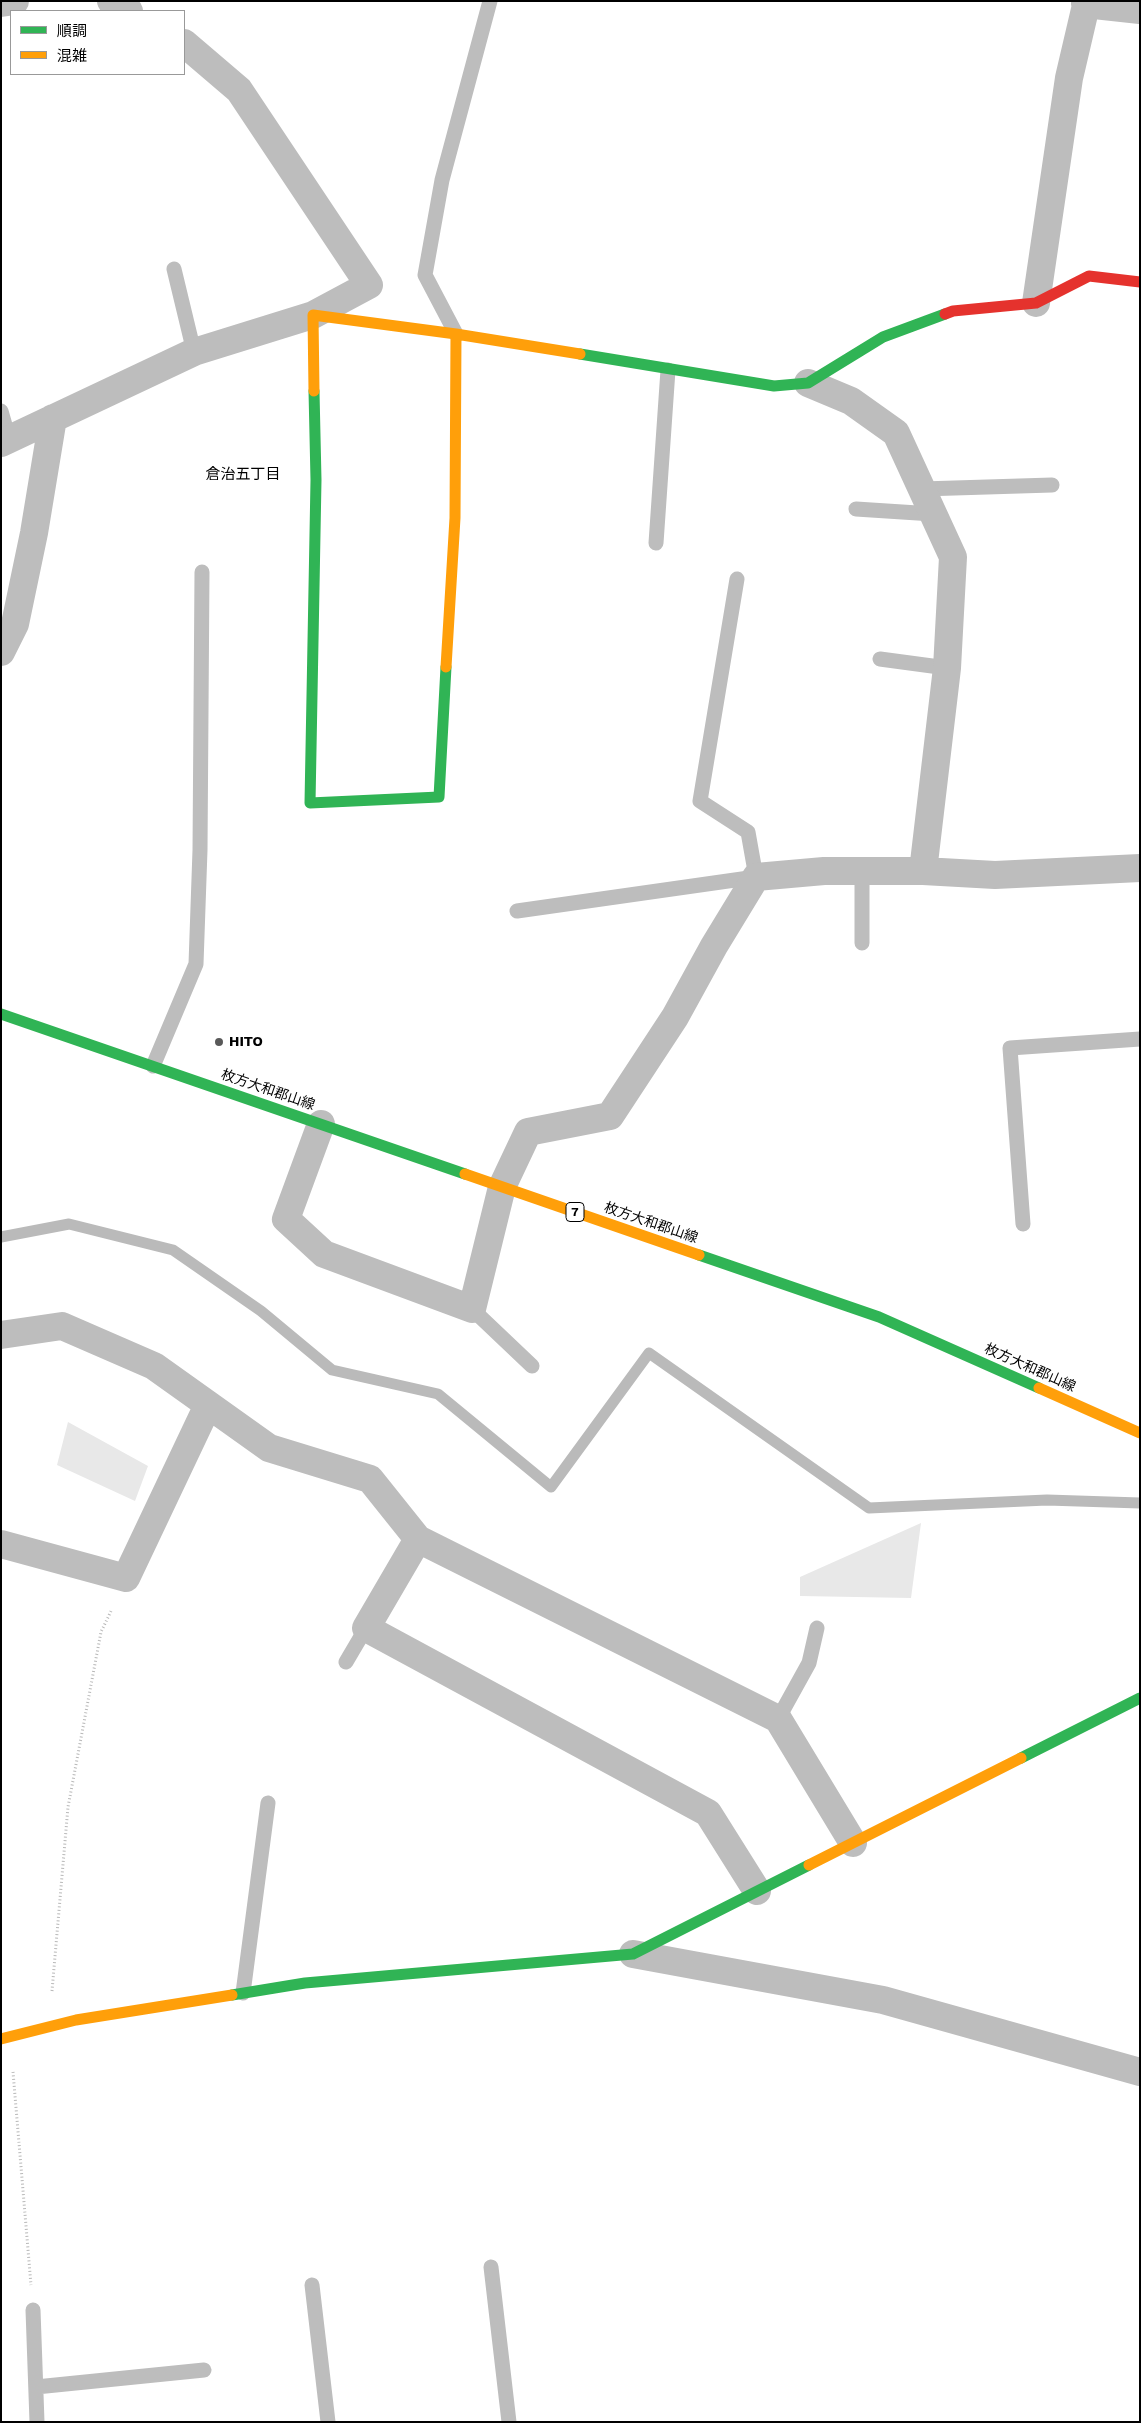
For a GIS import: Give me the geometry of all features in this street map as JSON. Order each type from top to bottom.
[{"type":"street","points":[[1,3],[15,1]]},
{"type":"street","points":[[1036,303],[1069,78],[1086,3],[1140,10]]},
{"type":"street","points":[[5,441],[194,352],[313,315],[369,285],[238,90],[185,44]]},
{"type":"street","points":[[313,315],[456,334],[774,386],[808,383],[882,337],[953,312],[1036,303],[1089,276],[1140,282]]},
{"type":"street","points":[[313,315],[316,480],[310,803],[439,797],[455,518],[456,334]]},
{"type":"street","points":[[808,383],[851,401],[896,434],[953,557],[947,668],[924,871]]},
{"type":"street","points":[[1,652],[34,533],[53,418]]},
{"type":"street","points":[[321,1124],[286,1219],[324,1254],[472,1310],[502,1187],[528,1132],[610,1116],[675,1017],[714,946],[756,877],[824,871],[924,871],[995,875],[1140,868]]},
{"type":"street","name":"枚方大和郡山線","points":[[1,1014],[879,1317],[1140,1433]]},
{"type":"street","points":[[1,1335],[62,1326],[154,1366],[269,1448],[370,1479],[418,1539],[778,1719],[853,1842]]},
{"type":"street","points":[[1,1544],[126,1578],[208,1405]]},
{"type":"street","points":[[418,1539],[366,1628],[708,1814],[757,1891]]},
{"type":"street","points":[[633,1954],[1140,1698]]},
{"type":"street","points":[[6,2038],[76,2020],[305,1983],[633,1954],[883,2000],[1140,2072]]},
{"type":"lane","points":[[456,334],[425,275],[442,180],[490,1]]},
{"type":"lane","points":[[174,269],[194,352]]},
{"type":"lane","points":[[656,543],[668,370]]},
{"type":"lane","points":[[1,411],[5,441]]},
{"type":"lane","points":[[922,489],[1052,485]]},
{"type":"lane","points":[[856,509],[933,514]]},
{"type":"lane","points":[[153,1066],[196,964],[200,850],[202,572]]},
{"type":"lane","points":[[517,911],[756,877],[748,832],[700,801],[737,579]]},
{"type":"lane","points":[[880,659],[947,668]]},
{"type":"lane","points":[[862,871],[862,943]]},
{"type":"lane","points":[[1023,1224],[1010,1048],[1140,1039]]},
{"type":"lane","points":[[472,1310],[532,1366]]},
{"type":"lane","points":[[346,1662],[366,1628]]},
{"type":"lane","points":[[778,1719],[809,1663],[817,1628]]},
{"type":"lane","points":[[243,1993],[268,1803]]},
{"type":"lane","points":[[491,2267],[509,2422]]},
{"type":"lane","points":[[312,2285],[328,2422]]},
{"type":"lane","points":[[33,2310],[37,2422]]},
{"type":"lane","points":[[36,2387],[204,2370]]},
{"type":"path","points":[[49,2027],[68,1807],[101,1632],[126,1578]]},
{"type":"path","points":[[6,2038],[33,2310]]},
{"type":"shaded area","points":[[68,1422],[148,1466],[135,1501],[57,1465]]},
{"type":"shaded area","points":[[921,1523],[911,1598],[800,1596],[800,1577]]},
{"type":"waterway","points":[[1,1237],[69,1224],[173,1250],[261,1311],[332,1370],[438,1394],[551,1487],[649,1353],[869,1508],[1047,1500],[1140,1503]]},
{"type":"traffic: fast","points":[[580,354],[774,386],[808,383],[883,337],[945,314]]},
{"type":"traffic: fast","points":[[314,391],[316,480],[310,803],[439,797],[446,667]]},
{"type":"traffic: fast","points":[[1,1014],[465,1174]]},
{"type":"traffic: fast","points":[[699,1255],[879,1317],[1039,1388]]},
{"type":"traffic: fast","points":[[1021,1758],[1140,1698]]},
{"type":"traffic: fast","points":[[232,1995],[305,1983],[633,1954],[809,1865]]},
{"type":"traffic: slow","points":[[314,391],[313,315],[456,334],[580,354]]},
{"type":"traffic: slow","points":[[446,667],[455,518],[456,334]]},
{"type":"traffic: slow","points":[[465,1174],[699,1255]]},
{"type":"traffic: slow","points":[[1039,1388],[1140,1433]]},
{"type":"traffic: slow","points":[[809,1865],[1021,1758]]},
{"type":"traffic: slow","points":[[1,2039],[76,2020],[232,1995]]},
{"type":"traffic: jam","points":[[945,314],[953,311],[1036,303],[1089,276],[1140,282]]},
{"type":"place","name":"HITO","points":[[219,1042]]},
{"type":"district","name":"倉治五丁目","points":[[243,475]]}]
